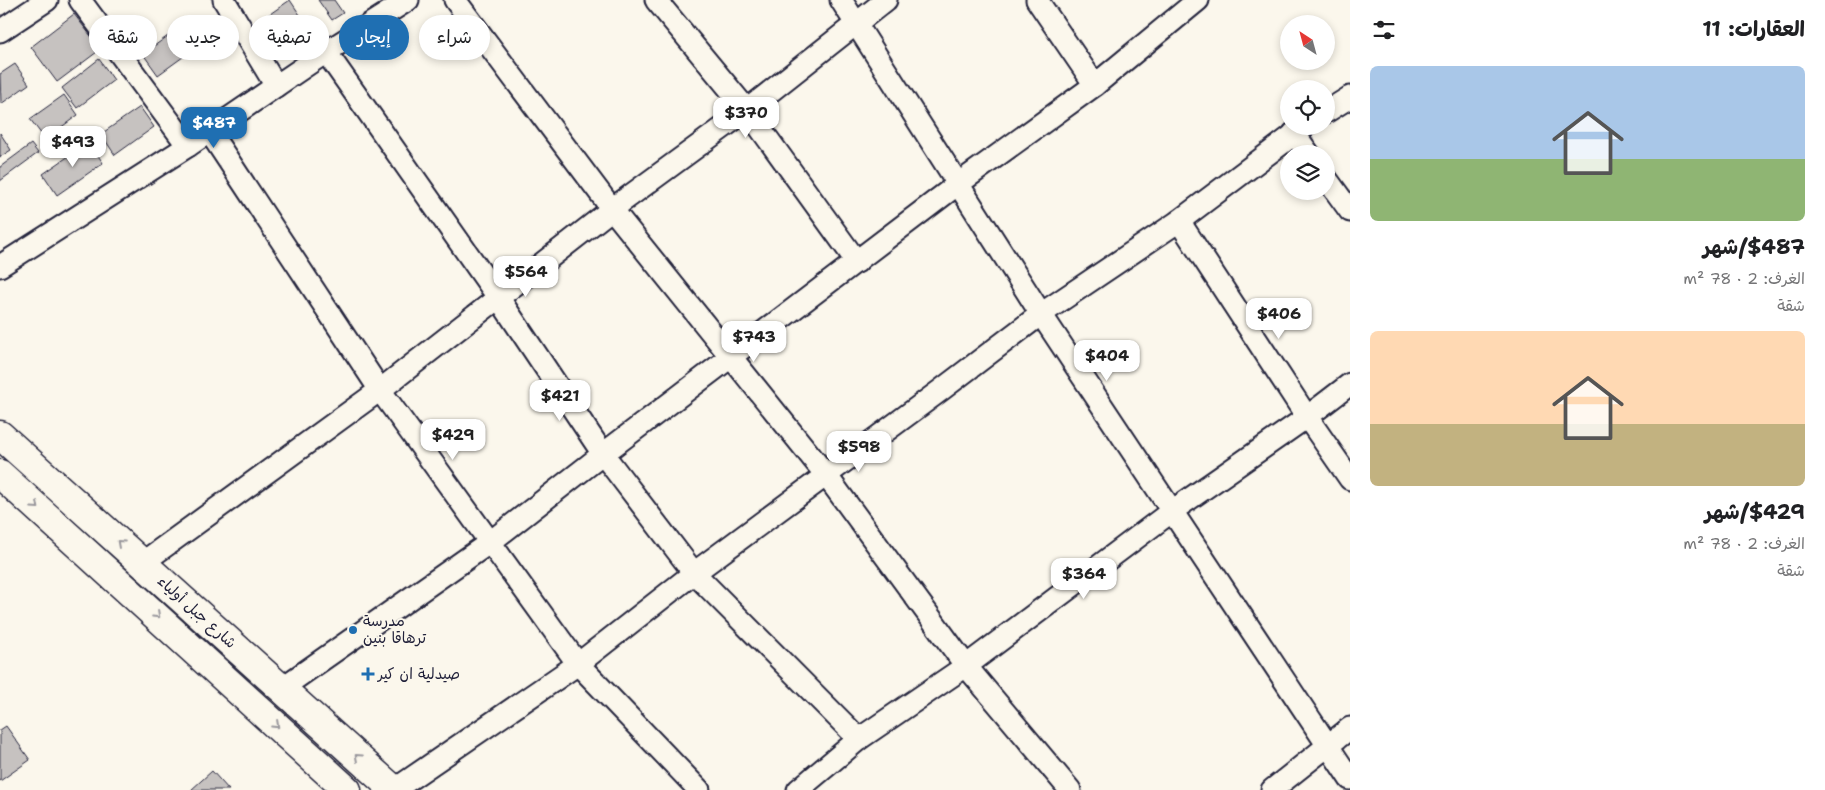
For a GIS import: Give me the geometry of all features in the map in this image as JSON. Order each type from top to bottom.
[{"type":"main road","name":"شارع جبل أولياء","points":[[0,436],[394,790]]},
{"type":"main road","name":"شارع جبل أولياء","points":[[0,474],[347,790]]},
{"type":"street","points":[[0,31],[47,0]]},
{"type":"street","points":[[80,0],[188,146]]},
{"type":"street","points":[[224,0],[276,86]]},
{"type":"street","points":[[455,0],[612,209],[826,475],[966,666],[1070,790]]},
{"type":"street","points":[[656,0],[747,110],[857,262]]},
{"type":"street","points":[[840,0],[1040,314],[1350,779]]},
{"type":"street","points":[[142,563],[380,390],[612,209],[747,110],[854,23],[886,0]]},
{"type":"street","points":[[1037,0],[1095,85]]},
{"type":"street","points":[[282,688],[490,543],[603,454],[958,184],[1095,85],[1198,0]]},
{"type":"street","points":[[329,50],[403,1]]},
{"type":"street","points":[[329,56],[498,297],[603,454],[694,573],[859,739]]},
{"type":"street","points":[[0,266],[188,146],[314,60]]},
{"type":"street","points":[[1335,106],[1350,97]]},
{"type":"street","points":[[209,131],[380,390],[578,664],[699,790]]},
{"type":"street","points":[[394,790],[578,664],[694,573],[1040,314],[1179,221],[1293,135]]},
{"type":"street","points":[[1335,190],[1350,211]]},
{"type":"street","points":[[1179,221],[1350,479]]},
{"type":"street","points":[[798,790],[859,739],[966,666],[1172,511],[1308,417],[1350,384]]},
{"type":"street","points":[[1272,790],[1350,728]]},
{"type":"building","points":[[290,0],[300,15],[268,15]]},
{"type":"building","points":[[318,0],[334,0],[343,13],[332,20]]},
{"type":"building","points":[[74,14],[89,33],[89,58],[57,82],[31,47]]},
{"type":"building","points":[[167,37],[167,60],[179,60],[158,75],[147,60],[157,60],[157,44]]},
{"type":"building","points":[[98,60],[100,60],[114,80],[77,108],[62,88]]},
{"type":"building","points":[[15,64],[29,84],[1,104],[0,74]]},
{"type":"building","points":[[64,95],[78,115],[45,139],[30,119]]},
{"type":"building","points":[[140,107],[154,127],[115,155],[101,134]]},
{"type":"building","points":[[0,133],[11,150],[0,157]]},
{"type":"building","points":[[89,142],[103,163],[57,195],[43,174]]},
{"type":"building","points":[[31,144],[38,153],[0,181],[0,167]]},
{"type":"building","points":[[6,726],[30,760],[0,781],[0,730]]},
{"type":"building","points":[[212,771],[229,790],[191,790]]},
{"type":"place","name":"مدرسة ترهاقا بنين","points":[[353,630]]},
{"type":"place","name":"صيدلية ان كير","points":[[368,674]]}]
